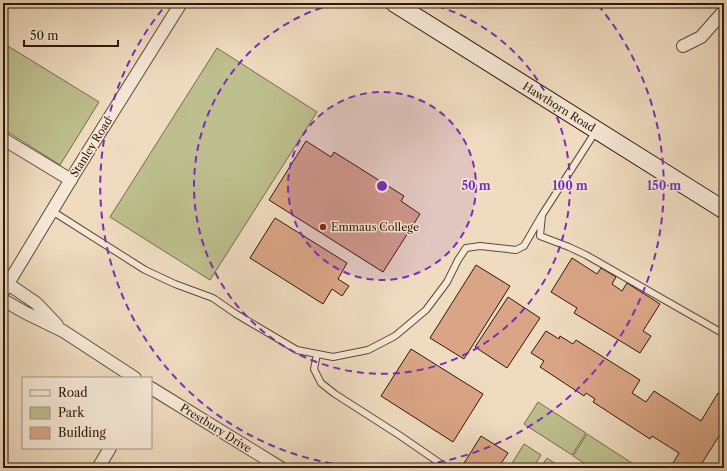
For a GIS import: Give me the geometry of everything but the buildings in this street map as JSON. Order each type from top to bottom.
[{"type":"main road","name":"Hawthorn Road","points":[[394,3],[724,210]]},
{"type":"street","name":"Stanley Road","points":[[6,288],[181,3]]},
{"type":"street","points":[[683,46],[701,37],[724,11]]},
{"type":"street","points":[[3,139],[71,180]]},
{"type":"street","points":[[6,288],[36,303],[63,331]]},
{"type":"street","points":[[3,300],[63,331],[134,377]]},
{"type":"street","name":"Prestbury Drive","points":[[152,389],[276,467]]},
{"type":"street","points":[[98,468],[109,449]]},
{"type":"lane","points":[[52,211],[145,270],[175,284],[213,298],[236,314],[297,350],[333,357],[368,350],[395,336],[426,310],[447,282],[466,248],[480,246],[516,250],[524,246],[542,215],[597,130]]},
{"type":"lane","points":[[542,215],[540,236],[586,255],[724,334]]},
{"type":"lane","points":[[317,354],[314,370],[321,383],[335,394],[448,468]]},
{"type":"green space","points":[[3,43],[99,102],[60,165],[3,129]]},
{"type":"green space","points":[[217,48],[317,112],[210,280],[110,217]]},
{"type":"green space","points":[[538,402],[586,433],[572,455],[524,424]]},
{"type":"green space","points":[[587,434],[635,465],[634,468],[591,468],[573,456]]},
{"type":"green space","points":[[524,444],[541,455],[533,468],[509,468]]},
{"type":"green space","points":[[547,458],[562,468],[540,468]]},
{"type":"place","name":"Emmaus College","points":[[323,227]]}]
